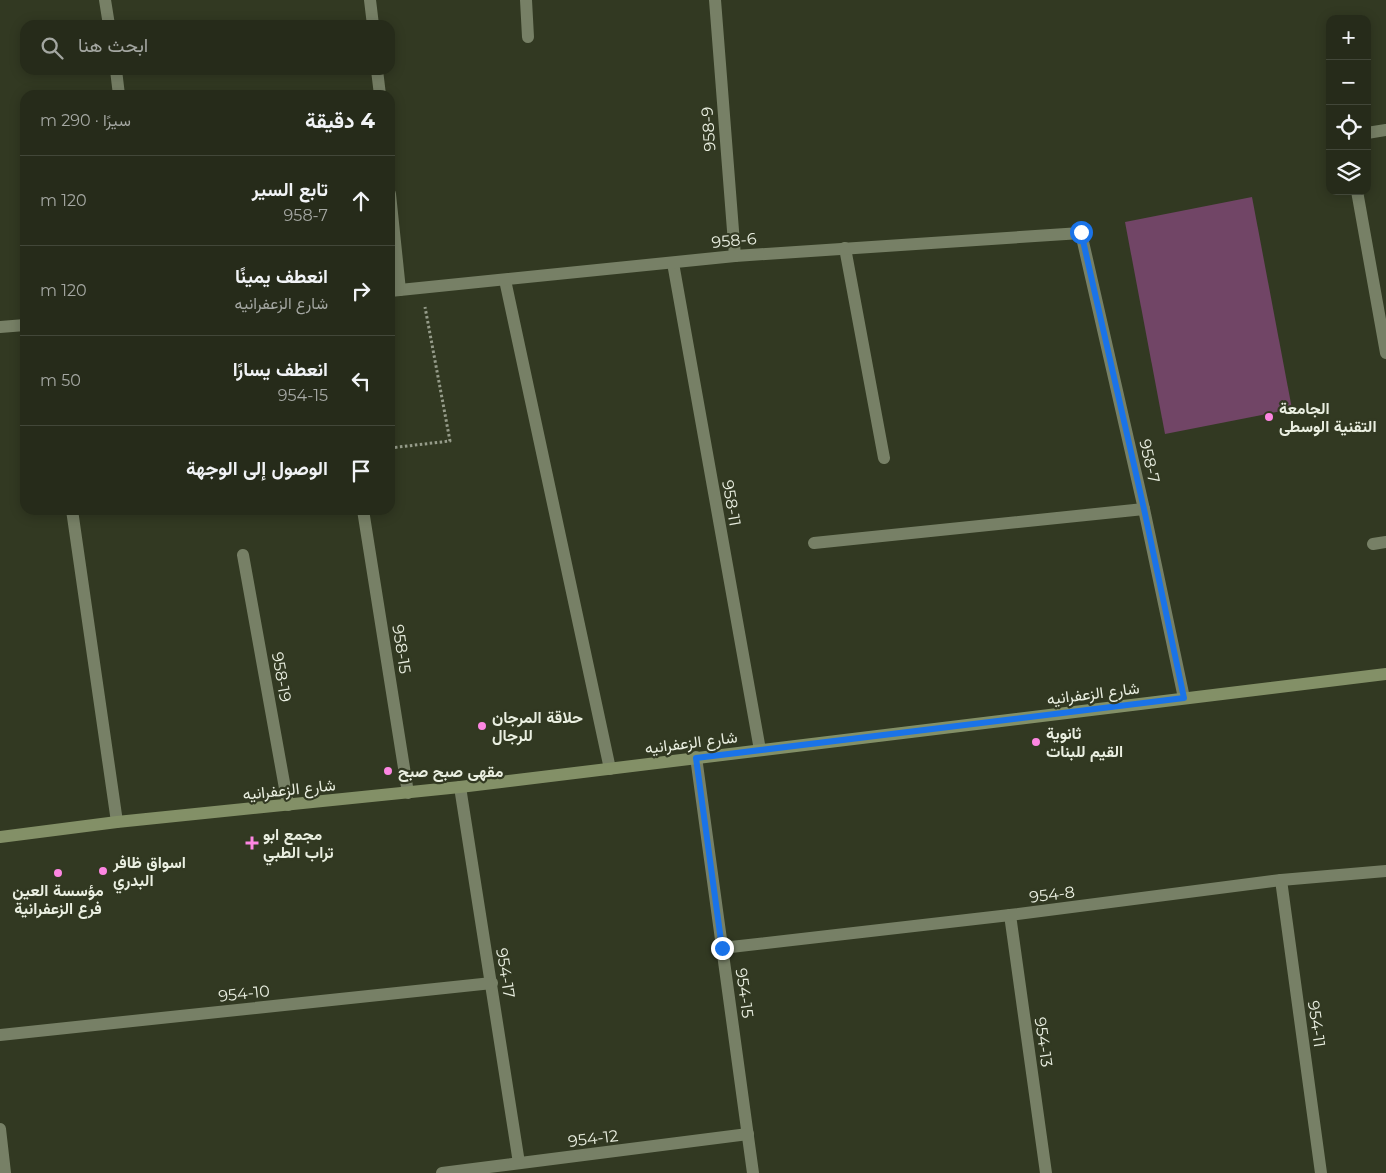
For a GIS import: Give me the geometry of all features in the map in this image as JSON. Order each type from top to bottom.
[{"type":"street","points":[[105,0],[108,20]]},
{"type":"street","points":[[370,0],[372,20]]},
{"type":"street","points":[[526,0],[528,37]]},
{"type":"street","name":"958-9","points":[[714,0],[735,256]]},
{"type":"street","points":[[117,75],[118,90]]},
{"type":"street","points":[[378,75],[379,90]]},
{"type":"street","points":[[1371,132],[1386,130]]},
{"type":"street","points":[[1358,195],[1386,353]]},
{"type":"street","name":"958-6","points":[[395,290],[735,256],[1081,232]]},
{"type":"street","name":"958-7","points":[[1081,232],[1144,509],[1184,698]]},
{"type":"street","points":[[845,248],[884,458]]},
{"type":"street","name":"958-11","points":[[673,263],[760,750]]},
{"type":"street","points":[[505,280],[610,769]]},
{"type":"street","points":[[0,327],[20,325]]},
{"type":"street","points":[[814,543],[1144,509]]},
{"type":"street","points":[[73,515],[117,822]]},
{"type":"street","name":"958-15","points":[[364,515],[408,793]]},
{"type":"street","name":"958-19","points":[[244,555],[288,805]]},
{"type":"street","name":"شارع الزعفرانيه","points":[[0,837],[117,822],[460,787],[1386,674]]},
{"type":"street","name":"954-15","points":[[696,758],[753,1173]]},
{"type":"street","name":"954-17","points":[[460,787],[519,1163]]},
{"type":"street","name":"954-8","points":[[722,948],[1010,916],[1281,880],[1386,871]]},
{"type":"street","name":"954-11","points":[[1281,880],[1321,1173]]},
{"type":"street","name":"954-13","points":[[1010,916],[1046,1173]]},
{"type":"street","name":"954-10","points":[[0,1035],[492,983]]},
{"type":"street","points":[[0,1129],[5,1173]]},
{"type":"street","name":"954-12","points":[[442,1173],[748,1134]]},
{"type":"path","points":[[395,447],[450,441],[422,288]]},
{"type":"shaded area","points":[[1252,197],[1292,409],[1165,434],[1125,222]]},
{"type":"place","name":"الجامعة التقنية الوسطى","points":[[1269,417]]},
{"type":"place","name":"حلاقة المرجان للرجال","points":[[482,726]]},
{"type":"place","name":"ثانوية القيم للبنات","points":[[1036,742]]},
{"type":"place","name":"مقهى صبح صبح","points":[[388,771]]},
{"type":"place","name":"مجمع ابو تراب الطبي","points":[[252,843]]},
{"type":"place","name":"اسواق ظافر البدري","points":[[103,871]]},
{"type":"place","name":"مؤسسة العين فرع الزعفرانية","points":[[58,873]]},
{"type":"route","points":[[722,948],[696,758],[1184,698],[1144,509],[1081,232]]}]
